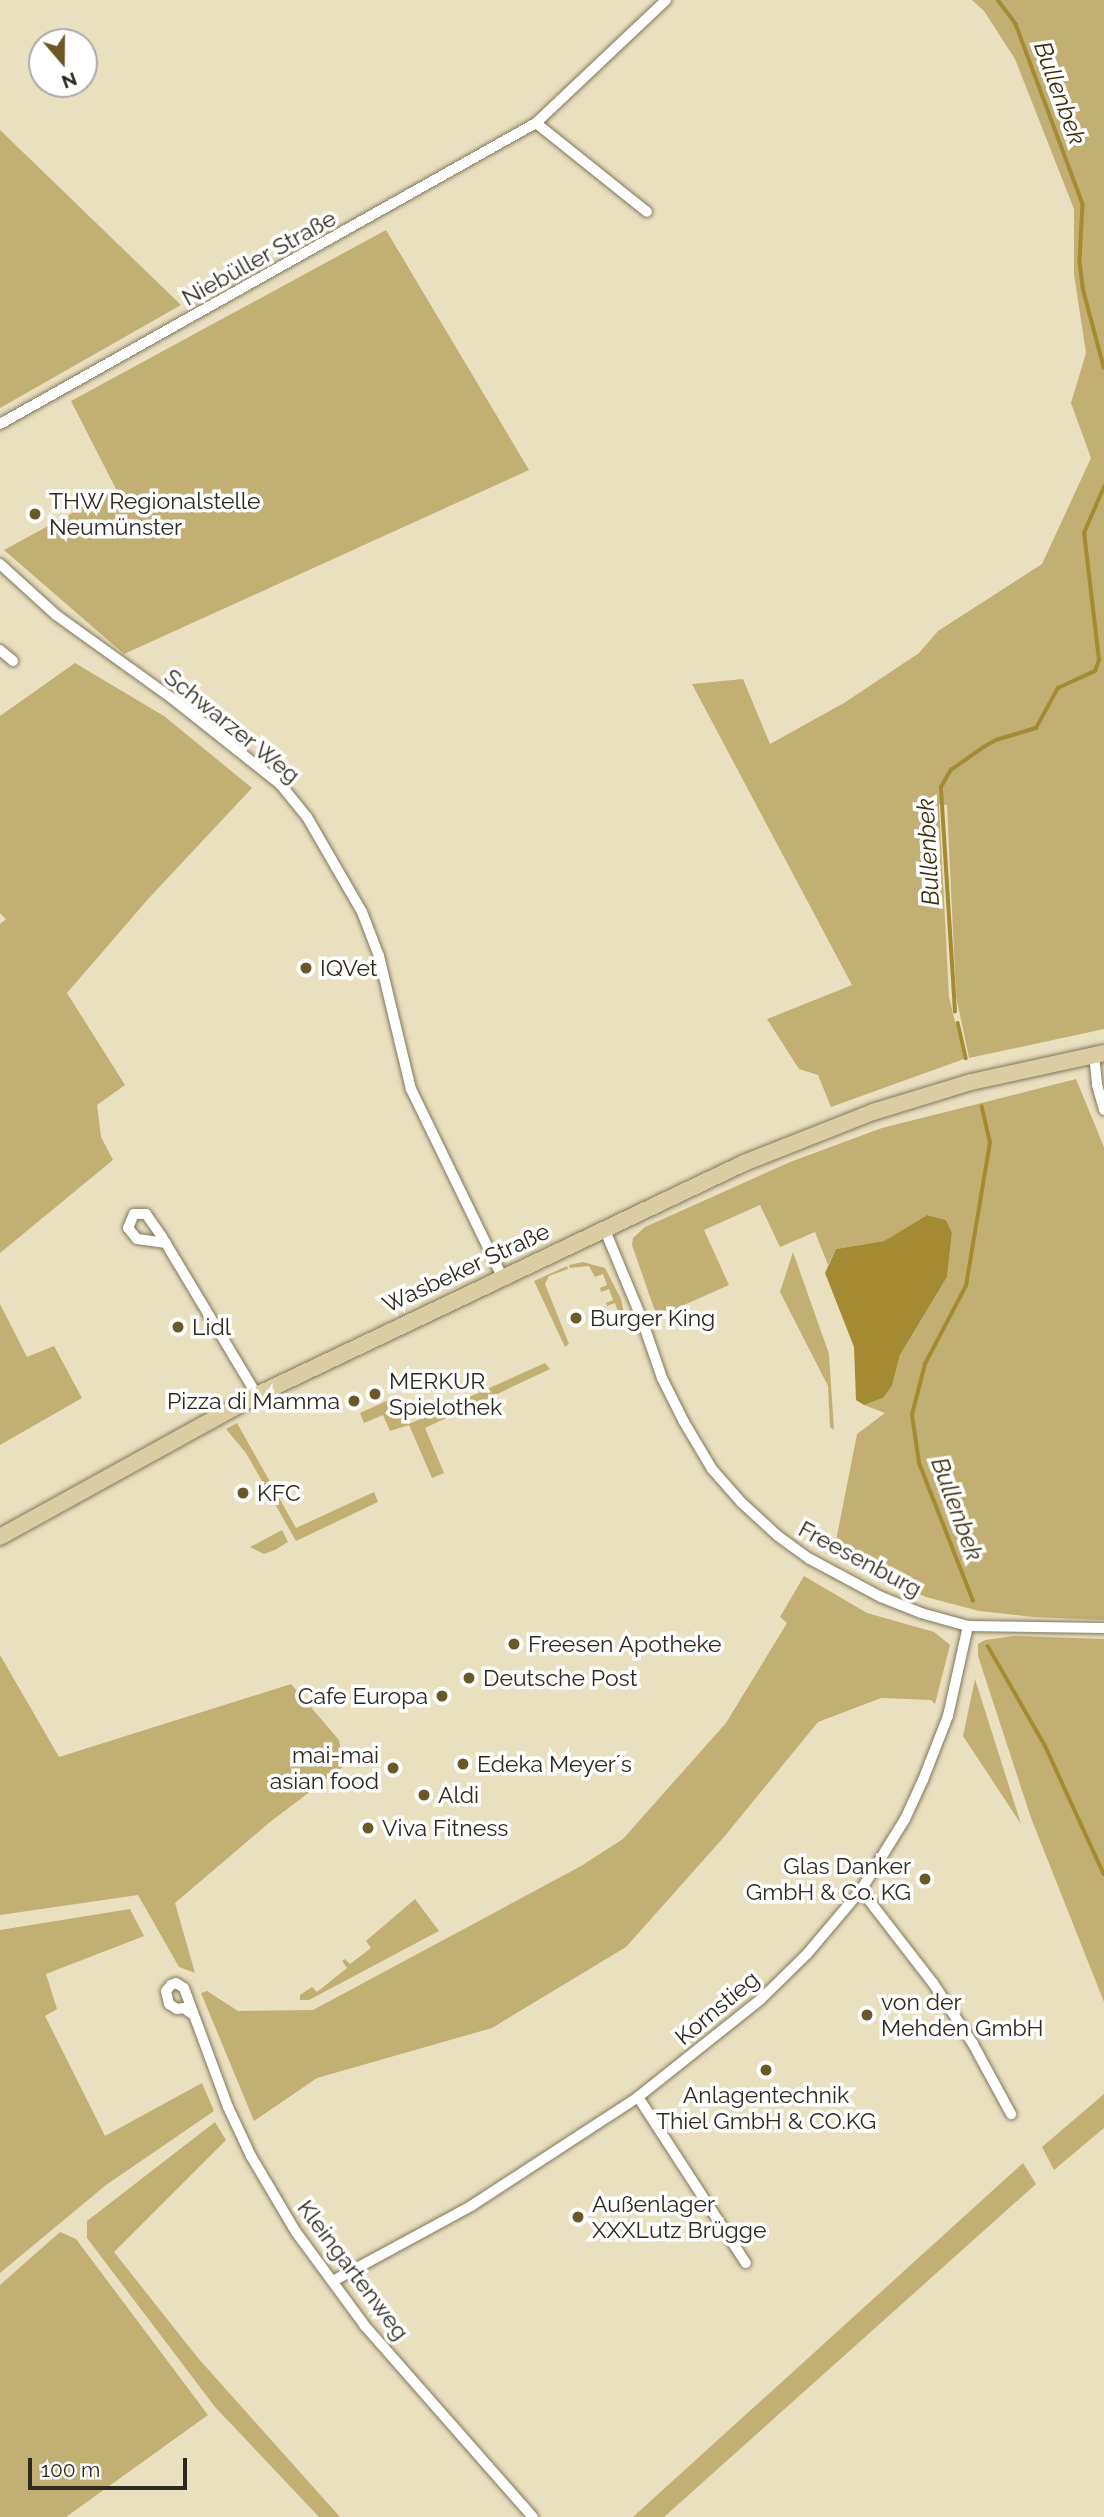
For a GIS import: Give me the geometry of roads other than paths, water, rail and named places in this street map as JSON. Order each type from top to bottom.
[{"type":"main road","name":"Wasbeker Straße","points":[[0,1537],[257,1395],[744,1163],[860,1117],[971,1082],[1099,1054]]},
{"type":"street","name":"Niebüller Straße","points":[[0,424],[536,123],[666,0]]},
{"type":"street","points":[[536,123],[647,212]]},
{"type":"street","name":"Schwarzer Weg","points":[[0,564],[56,615],[173,699],[281,785],[307,817],[362,912],[379,956],[411,1089],[502,1276]]},
{"type":"street","points":[[0,650],[13,661]]},
{"type":"street","points":[[1099,1054],[1097,1085],[1104,1110]]},
{"type":"street","name":"Freesenburg","points":[[604,1228],[641,1317],[662,1378],[712,1469],[741,1502],[810,1559],[881,1597],[921,1614],[968,1626],[1104,1628]]},
{"type":"street","points":[[166,1243],[257,1395]]},
{"type":"street","name":"Kornstieg","points":[[333,2281],[471,2207],[638,2097],[761,1999],[807,1954],[861,1890],[900,1828],[923,1780],[948,1716],[968,1626]]},
{"type":"street","points":[[861,1890],[933,1983],[973,2044],[1011,2113]]},
{"type":"street","name":"Kleingartenweg","points":[[192,2014],[251,2156],[296,2232],[365,2326],[533,2517]]},
{"type":"street","points":[[638,2097],[746,2263]]},
{"type":"waterway","name":"Bullenbek","points":[[998,0],[1016,24],[1083,204],[1080,262],[1083,288],[1104,367]]},
{"type":"waterway","name":"Bullenbek","points":[[955,1012],[941,787],[951,770],[982,748],[996,740],[1036,728],[1058,688],[1095,671],[1099,660],[1084,533],[1104,487]]},
{"type":"waterway","name":"Bullenbek","points":[[958,1023],[966,1058]]},
{"type":"waterway","name":"Bullenbek","points":[[973,1601],[919,1463],[912,1415],[925,1364],[966,1286],[990,1143],[982,1107]]},
{"type":"waterway","name":"Bullenbek","points":[[988,1646],[1045,1745],[1104,1874]]},
{"type":"place","name":"THW Regionalstelle Neumünster","points":[[35,514]]},
{"type":"place","name":"IQVet","points":[[306,968]]},
{"type":"place","name":"Burger King","points":[[576,1318]]},
{"type":"place","name":"Lidl","points":[[178,1327]]},
{"type":"place","name":"MERKUR Spielothek","points":[[375,1394]]},
{"type":"place","name":"Pizza di Mamma","points":[[354,1401]]},
{"type":"place","name":"KFC","points":[[243,1493]]},
{"type":"place","name":"Freesen Apotheke","points":[[514,1644]]},
{"type":"place","name":"Deutsche Post","points":[[469,1678]]},
{"type":"place","name":"Cafe Europa","points":[[442,1696]]},
{"type":"place","name":"Edeka Meyer´s","points":[[463,1764]]},
{"type":"place","name":"mai-mai asian food","points":[[393,1768]]},
{"type":"place","name":"Aldi","points":[[424,1795]]},
{"type":"place","name":"Viva Fitness","points":[[368,1828]]},
{"type":"place","name":"Glas Danker GmbH & Co. KG","points":[[925,1879]]},
{"type":"place","name":"von der Mehden GmbH","points":[[867,2015]]},
{"type":"place","name":"Anlagentechnik Thiel GmbH & CO.KG","points":[[766,2070]]},
{"type":"place","name":"Außenlager XXXLutz Brügge","points":[[578,2217]]}]
